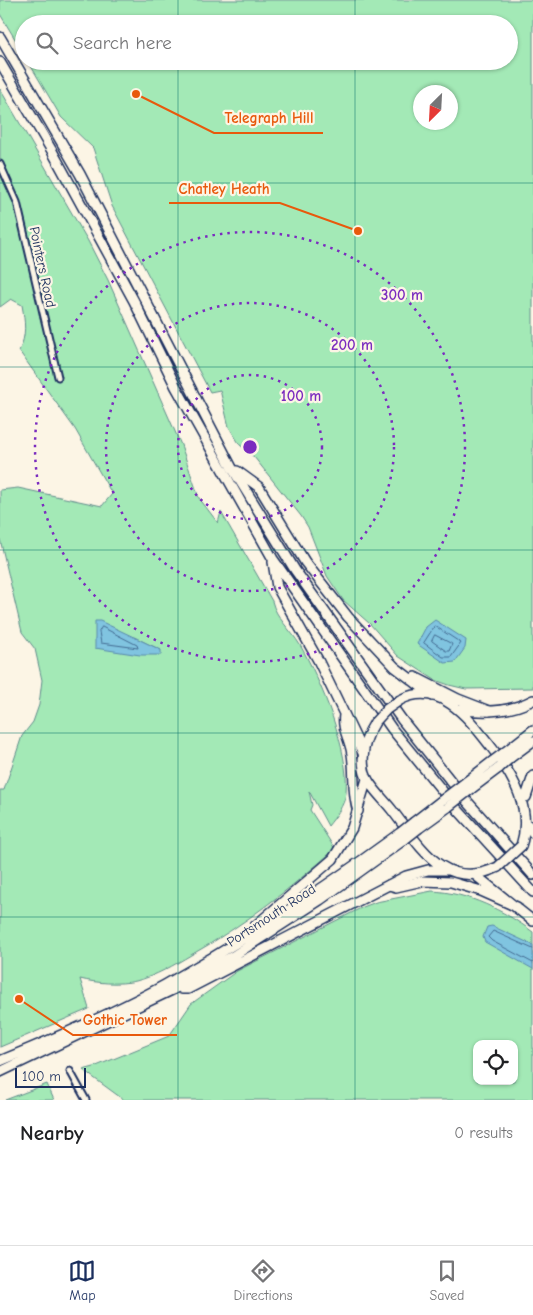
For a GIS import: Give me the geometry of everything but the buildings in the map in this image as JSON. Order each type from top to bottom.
[{"type":"highway","points":[[0,37],[15,63]]},
{"type":"highway","points":[[0,62],[57,160],[134,301],[176,387],[273,559],[392,729],[458,810],[533,892]]},
{"type":"highway","points":[[19,70],[80,174],[232,468],[296,570],[402,720],[466,800],[533,875]]},
{"type":"highway","points":[[232,468],[259,487],[320,583],[360,631],[395,667],[433,696],[460,709],[489,711],[514,708],[533,700]]},
{"type":"highway","points":[[273,559],[277,587],[318,660],[363,753]]},
{"type":"highway","points":[[395,667],[458,699],[489,711]]},
{"type":"highway","points":[[433,696],[416,696],[400,700],[386,709],[369,733],[363,753],[364,770],[367,779],[431,859],[447,870],[457,873],[474,874],[498,867],[521,846],[531,829],[526,797],[519,783],[460,709]]},
{"type":"highway","points":[[344,715],[342,726],[352,751],[355,784],[354,801],[358,811]]},
{"type":"highway","name":"Portsmouth Road","points":[[508,755],[533,730]]},
{"type":"highway","name":"Portsmouth Road","points":[[0,1072],[172,990],[273,932],[351,879],[402,836],[508,755],[533,741]]},
{"type":"highway","points":[[526,797],[533,776]]},
{"type":"highway","points":[[232,945],[328,864],[348,838],[367,779]]},
{"type":"highway","name":"Portsmouth Road","points":[[0,1061],[134,1001],[232,945],[317,893],[402,836]]},
{"type":"highway","points":[[172,990],[188,988],[389,884],[421,871],[447,870]]},
{"type":"highway","points":[[474,874],[533,921]]},
{"type":"highway","points":[[389,884],[396,887],[422,882],[451,882],[481,891],[517,907]]},
{"type":"street","name":"Pointers Road","points":[[0,164],[17,202],[58,377]]},
{"type":"street","points":[[70,1071],[86,1100]]},
{"type":"green space","points":[[0,0],[533,0],[533,688],[466,689],[435,680],[398,656],[370,624],[343,600],[327,576],[308,527],[301,516],[254,457],[240,445],[229,427],[220,390],[210,392],[112,206],[93,148],[61,117],[33,70],[518,70],[518,15],[15,15],[15,39],[0,14]]},
{"type":"green space","points":[[0,89],[88,241],[108,280],[181,445],[199,498],[218,523],[221,512],[277,613],[300,645],[317,677],[339,737],[346,776],[346,793],[337,815],[328,826],[309,791],[312,805],[310,810],[335,849],[284,892],[248,919],[211,943],[151,976],[122,983],[80,979],[89,1009],[0,1047],[0,790],[4,790],[22,736],[33,722],[39,705],[42,680],[35,649],[22,632],[0,539],[0,490],[18,488],[102,506],[112,494],[75,429],[19,351],[25,328],[22,305],[11,299],[0,307]],"holes":[[[134,637],[161,650],[96,648]]]},
{"type":"green space","points":[[432,891],[446,892],[485,904],[533,932],[533,1100],[124,1100],[83,1070],[169,1036],[191,1004],[237,971],[376,902]]},
{"type":"green space","points":[[47,1084],[54,1100],[5,1100]]},
{"type":"water","points":[[435,620],[466,640],[465,648],[455,662],[445,663],[417,644],[426,627]]},
{"type":"water","points":[[95,621],[100,621],[161,650],[161,655],[140,655],[95,648]]},
{"type":"water","points":[[492,926],[533,945],[533,969],[485,942],[483,937],[487,927]]},
{"type":"place","name":"Telegraph Hill","points":[[136,94]]},
{"type":"place","name":"Chatley Heath","points":[[358,231]]},
{"type":"place","name":"Gothic Tower","points":[[19,999]]}]
